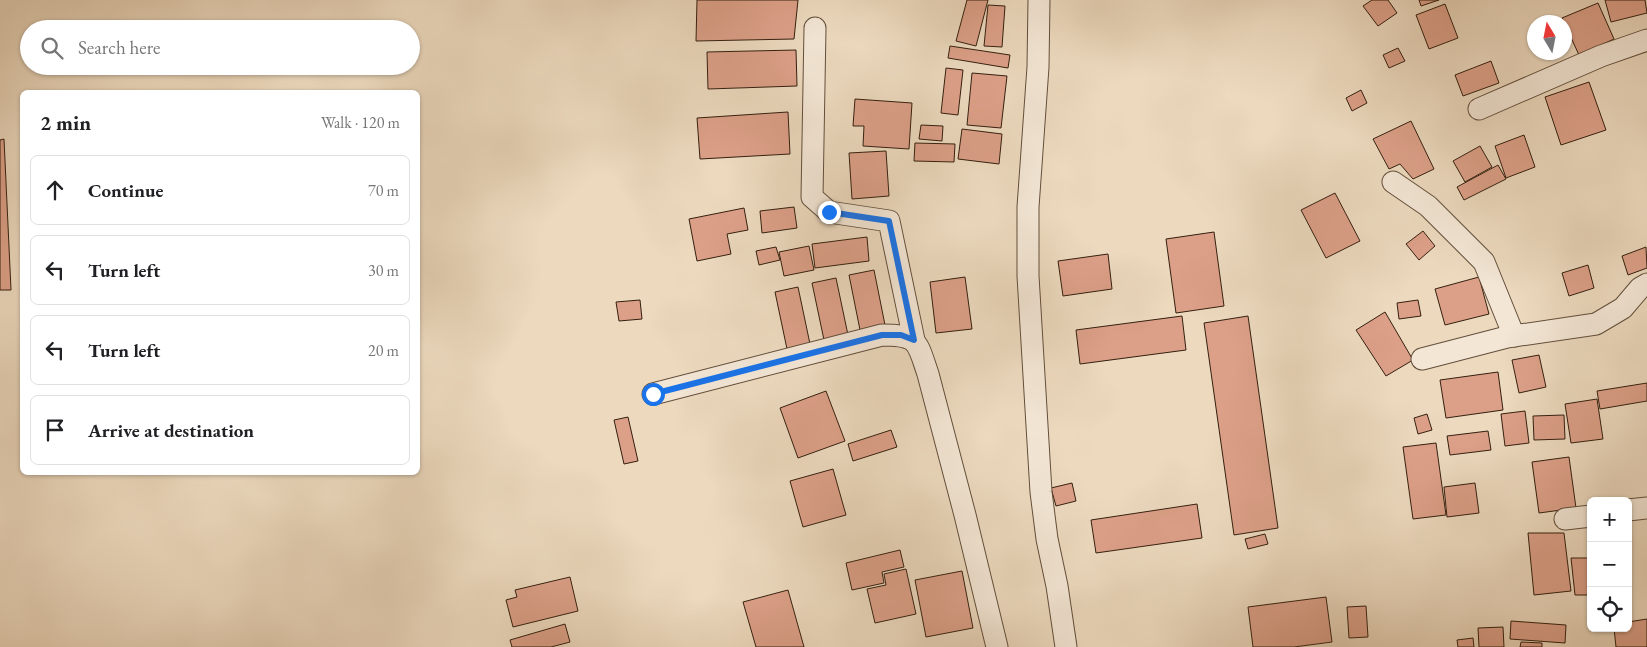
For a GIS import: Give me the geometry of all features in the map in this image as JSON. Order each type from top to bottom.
[{"type":"street","points":[[1039,0],[1038,67],[1028,207],[1028,276],[1041,492],[1047,539],[1057,586],[1066,647]]},
{"type":"street","points":[[815,28],[812,196],[829,212],[889,221],[914,340],[928,374],[965,514],[990,646]]},
{"type":"street","points":[[1479,109],[1601,56],[1647,40]]},
{"type":"street","points":[[1393,182],[1428,206],[1484,262],[1514,336]]},
{"type":"street","points":[[1422,360],[1514,336],[1596,324],[1623,308],[1640,288],[1647,284]]},
{"type":"street","points":[[653,394],[882,335],[901,335],[914,340]]},
{"type":"street","points":[[1632,510],[1647,508]]},
{"type":"street","points":[[1565,519],[1587,516]]},
{"type":"building","points":[[697,0],[798,0],[794,39],[696,41]]},
{"type":"building","points":[[967,0],[988,0],[976,46],[956,41]]},
{"type":"building","points":[[1372,0],[1388,0],[1397,13],[1378,26],[1363,6]]},
{"type":"building","points":[[1419,0],[1439,0],[1421,6]]},
{"type":"building","points":[[1605,0],[1645,0],[1647,13],[1611,22]]},
{"type":"building","points":[[1598,3],[1614,39],[1579,55],[1572,40],[1572,15],[1569,15]]},
{"type":"building","points":[[1445,4],[1458,38],[1429,49],[1416,15]]},
{"type":"building","points":[[988,5],[1005,6],[1002,47],[984,46]]},
{"type":"building","points":[[950,46],[1010,55],[1008,68],[948,58]]},
{"type":"building","points":[[1398,48],[1405,61],[1389,68],[1383,55]]},
{"type":"building","points":[[796,50],[797,86],[708,89],[707,52]]},
{"type":"building","points":[[1491,61],[1499,83],[1463,96],[1455,75]]},
{"type":"building","points":[[946,68],[963,70],[958,115],[941,113]]},
{"type":"building","points":[[972,73],[1007,76],[1001,128],[967,125]]},
{"type":"building","points":[[1589,82],[1606,130],[1561,145],[1545,97]]},
{"type":"building","points":[[1361,90],[1367,103],[1352,111],[1346,98]]},
{"type":"building","points":[[855,99],[912,103],[909,149],[863,146],[864,126],[853,126]]},
{"type":"building","points":[[788,112],[790,154],[700,159],[697,118]]},
{"type":"building","points":[[1411,121],[1434,169],[1413,179],[1400,164],[1389,169],[1373,139]]},
{"type":"building","points":[[921,125],[943,126],[942,141],[919,139]]},
{"type":"building","points":[[962,129],[1002,134],[999,164],[958,159]]},
{"type":"building","points":[[1524,135],[1535,167],[1506,178],[1495,146]]},
{"type":"building","points":[[4,139],[11,290],[0,290],[0,140]]},
{"type":"building","points":[[915,143],[955,144],[954,162],[914,161]]},
{"type":"building","points":[[1480,146],[1492,167],[1465,182],[1453,161]]},
{"type":"building","points":[[886,151],[889,196],[852,199],[849,153]]},
{"type":"building","points":[[1498,165],[1506,179],[1464,200],[1457,187]]},
{"type":"building","points":[[1335,193],[1360,241],[1326,258],[1301,210]]},
{"type":"building","points":[[794,207],[797,228],[762,233],[760,211]]},
{"type":"building","points":[[744,208],[748,230],[727,234],[731,254],[697,261],[689,219]]},
{"type":"building","points":[[1423,231],[1435,246],[1419,260],[1406,244]]},
{"type":"building","points":[[1214,232],[1224,306],[1176,313],[1166,239]]},
{"type":"building","points":[[867,237],[869,261],[815,268],[812,244]]},
{"type":"building","points":[[809,246],[814,270],[784,276],[779,252]]},
{"type":"building","points":[[776,247],[780,260],[759,265],[756,251]]},
{"type":"building","points":[[1646,247],[1647,268],[1628,275],[1622,256]]},
{"type":"building","points":[[1108,254],[1112,289],[1063,296],[1058,261]]},
{"type":"building","points":[[1588,265],[1594,288],[1569,296],[1562,273]]},
{"type":"building","points":[[874,270],[886,330],[861,335],[849,275]]},
{"type":"building","points":[[965,277],[972,329],[936,333],[930,282]]},
{"type":"building","points":[[1479,277],[1489,314],[1445,325],[1435,289]]},
{"type":"building","points":[[836,278],[848,335],[824,340],[812,283]]},
{"type":"building","points":[[798,287],[810,344],[787,349],[775,292]]},
{"type":"building","points":[[640,300],[642,319],[619,321],[616,302]]},
{"type":"building","points":[[1418,300],[1421,316],[1399,319],[1397,303]]},
{"type":"building","points":[[1385,312],[1413,360],[1386,376],[1356,330]]},
{"type":"building","points":[[1182,316],[1186,350],[1080,364],[1076,330]]},
{"type":"building","points":[[1248,316],[1278,528],[1234,535],[1204,323]]},
{"type":"building","points":[[1539,355],[1546,387],[1519,393],[1512,360]]},
{"type":"building","points":[[1498,372],[1503,410],[1446,418],[1440,380]]},
{"type":"building","points":[[1647,383],[1647,401],[1600,409],[1597,391]]},
{"type":"building","points":[[826,391],[845,441],[798,458],[780,408]]},
{"type":"building","points":[[1597,399],[1603,439],[1571,443],[1565,404]]},
{"type":"building","points":[[1525,411],[1529,443],[1505,446],[1501,414]]},
{"type":"building","points":[[1427,414],[1432,430],[1418,434],[1414,418]]},
{"type":"building","points":[[1564,415],[1565,439],[1534,440],[1533,416]]},
{"type":"building","points":[[628,417],[638,461],[624,464],[614,420]]},
{"type":"building","points":[[891,430],[897,447],[853,461],[848,444]]},
{"type":"building","points":[[1488,431],[1491,450],[1450,455],[1447,436]]},
{"type":"building","points":[[1436,443],[1446,515],[1413,519],[1403,447]]},
{"type":"building","points":[[1569,457],[1576,508],[1539,513],[1532,462]]},
{"type":"building","points":[[833,469],[846,515],[803,527],[790,481]]},
{"type":"building","points":[[1072,483],[1076,501],[1056,506],[1051,488]]},
{"type":"building","points":[[1475,483],[1479,513],[1447,517],[1444,487]]},
{"type":"building","points":[[1197,504],[1202,538],[1096,553],[1091,520]]},
{"type":"building","points":[[1528,533],[1564,533],[1571,591],[1534,595]]},
{"type":"building","points":[[1265,534],[1268,544],[1248,549],[1245,539]]},
{"type":"building","points":[[900,550],[904,567],[882,572],[884,583],[852,590],[846,563]]},
{"type":"building","points":[[1571,558],[1587,558],[1587,595],[1575,595]]},
{"type":"building","points":[[906,569],[916,614],[875,623],[867,589],[886,585],[884,574]]},
{"type":"building","points":[[962,571],[973,628],[926,637],[915,580]]},
{"type":"building","points":[[570,577],[578,611],[513,627],[506,600],[517,597],[515,590]]},
{"type":"building","points":[[788,590],[804,647],[756,647],[743,602]]},
{"type":"building","points":[[1326,597],[1332,642],[1294,647],[1253,647],[1248,607]]},
{"type":"building","points":[[1366,606],[1368,637],[1349,638],[1347,607]]},
{"type":"building","points":[[1647,619],[1647,647],[1616,647],[1614,632],[1632,632],[1632,621]]},
{"type":"building","points":[[1511,621],[1566,625],[1565,643],[1510,639]]},
{"type":"building","points":[[565,624],[570,642],[551,647],[512,647],[510,640]]},
{"type":"building","points":[[1503,627],[1504,647],[1479,647],[1478,628]]},
{"type":"building","points":[[1473,638],[1474,647],[1458,647],[1457,640]]},
{"type":"building","points":[[1521,642],[1542,643],[1542,647],[1520,647]]},
{"type":"route","points":[[653,394],[882,335],[901,335],[914,340],[889,221],[829,212]]}]
